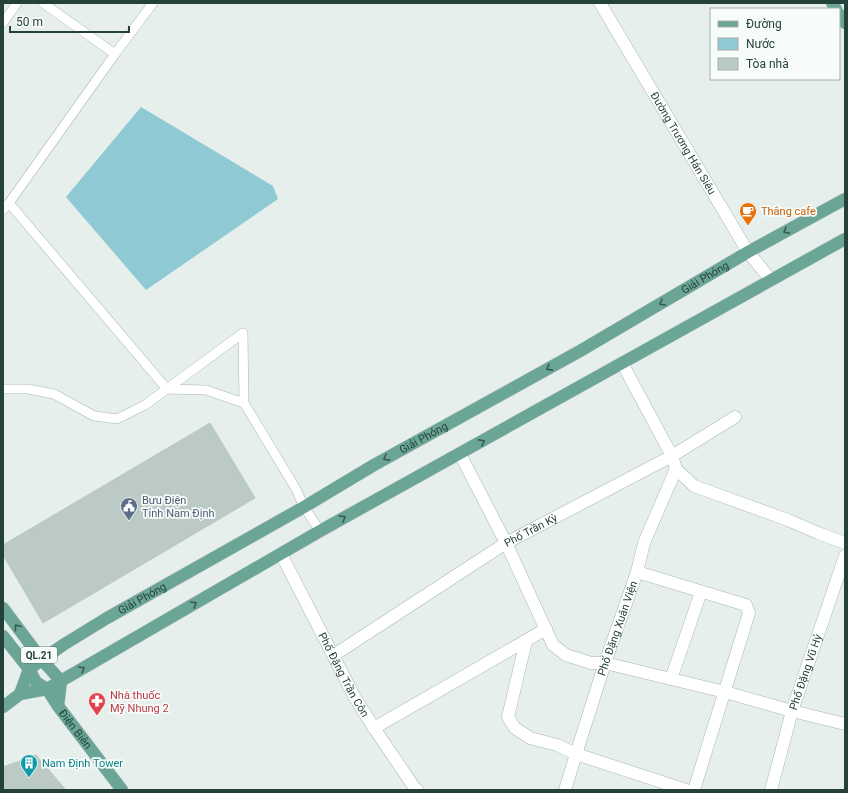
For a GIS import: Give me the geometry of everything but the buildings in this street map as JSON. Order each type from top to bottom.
[{"type":"main road","name":"Giải Phóng","points":[[28,669],[107,618],[304,507],[374,465],[580,351],[748,252],[845,199]]},
{"type":"main road","points":[[3,707],[20,694],[47,689],[320,531],[845,239]]},
{"type":"main road","name":"QL.21","points":[[3,608],[42,660],[61,680]]},
{"type":"main road","name":"Điện Biên","points":[[3,636],[36,682],[47,689],[58,706],[122,790]]},
{"type":"main road","points":[[20,694],[28,669]]},
{"type":"main road","name":"Điện Biên","points":[[58,706],[61,680]]},
{"type":"street","name":"Đường Trương Hán Siêu","points":[[600,3],[748,252],[771,280]]},
{"type":"street","points":[[622,363],[672,456],[676,470],[694,486],[788,520],[845,543]]},
{"type":"street","name":"Phố Trần Kỳ","points":[[334,654],[506,543],[672,456],[735,417]]},
{"type":"street","points":[[460,454],[506,543],[553,645],[566,655],[725,692],[845,724]]},
{"type":"street","name":"Phố Đặng Xuân Viện","points":[[565,790],[605,664],[637,572],[644,543],[676,470]]},
{"type":"street","name":"Phố Đặng Trần Côn","points":[[281,554],[334,654],[354,696],[374,728],[417,790]]},
{"type":"street","name":"Phố Đặng Vũ Hỷ","points":[[771,790],[792,711],[845,556]]},
{"type":"street","points":[[637,572],[746,605],[749,613],[694,790]]},
{"type":"street","points":[[670,679],[701,592]]},
{"type":"street","points":[[374,728],[546,629]]},
{"type":"street","points":[[526,641],[508,717],[515,728],[530,738],[557,745],[576,754],[686,790]]},
{"type":"lane","points":[[3,23],[17,3]]},
{"type":"lane","points":[[43,3],[115,54]]},
{"type":"lane","points":[[3,210],[153,3]]},
{"type":"lane","points":[[9,203],[167,389],[206,390],[244,404]]},
{"type":"lane","points":[[3,389],[28,389],[54,394],[94,416],[117,419],[145,405],[242,333],[244,404],[296,489],[304,507],[320,531]]},
{"type":"water","points":[[141,107],[273,186],[278,199],[146,290],[66,197]]},
{"type":"place","name":"Thắng cafe","points":[[748,226]]},
{"type":"place","name":"Bưu Điện Tỉnh Nam Định","points":[[129,521]]},
{"type":"place","name":"Nhà thuốc Mỹ Nhung 2","points":[[97,716]]},
{"type":"place","name":"Nam Định Tower","points":[[29,778]]}]
